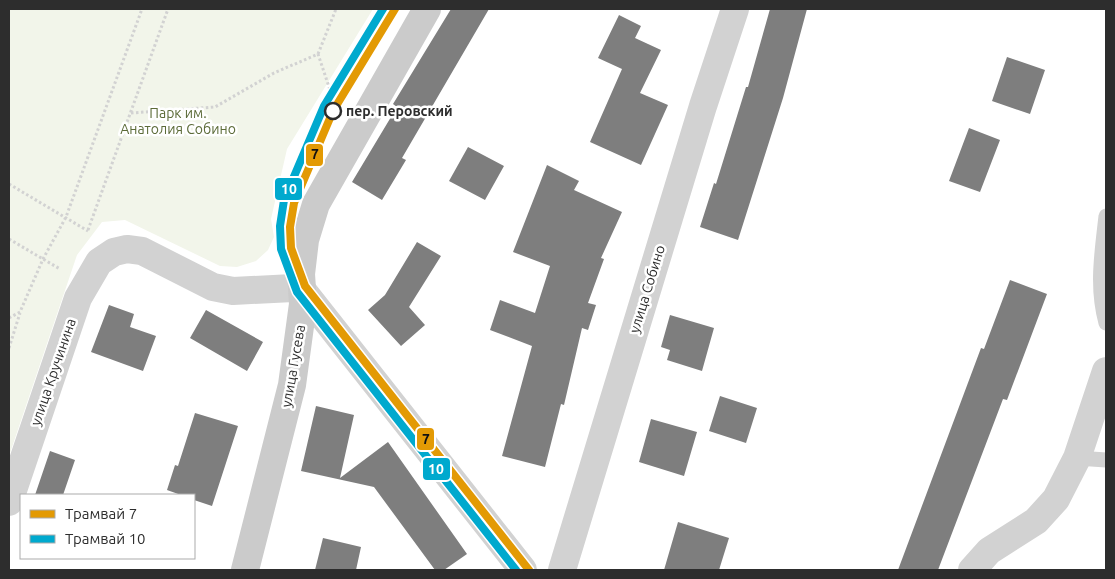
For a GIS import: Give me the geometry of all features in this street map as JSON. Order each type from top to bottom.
[{"type":"street","name":"улица Гусева","points":[[245,570],[292,385],[303,304],[301,274],[305,240],[316,204],[426,9]]},
{"type":"street","name":"улица Собино","points":[[562,570],[703,106],[735,9]]},
{"type":"street","name":"улица Кручинина","points":[[9,502],[78,298],[99,262],[114,252],[127,249],[142,251],[213,287],[233,291],[293,288],[303,292]]},
{"type":"street","points":[[303,292],[523,570]]},
{"type":"street","points":[[972,570],[989,551],[1036,521],[1056,499],[1076,458],[1106,371]]},
{"type":"lane","points":[[1106,216],[1100,272],[1102,306],[1106,323]]},
{"type":"lane","points":[[1076,458],[1106,460]]},
{"type":"path","points":[[9,348],[20,312],[42,259],[66,217],[142,9]]},
{"type":"path","points":[[85,236],[168,9]]},
{"type":"path","points":[[336,9],[318,54],[330,90],[367,111]]},
{"type":"path","points":[[131,113],[215,108],[274,73],[318,54]]},
{"type":"path","points":[[9,184],[88,230]]},
{"type":"path","points":[[9,239],[64,271]]},
{"type":"path","points":[[9,318],[20,312]]},
{"type":"green space","name":"Парк им. Анатолия Собино","points":[[9,9],[373,9],[287,149],[271,219],[274,237],[268,250],[256,261],[237,267],[220,266],[125,220],[102,222],[77,255],[9,456]]},
{"type":"building","points":[[451,9],[489,9],[402,158],[406,160],[382,200],[352,182],[397,107],[393,104]]},
{"type":"building","points":[[770,9],[807,9],[783,98],[738,240],[700,227],[714,183],[716,184],[746,87],[748,87]]},
{"type":"building","points":[[619,15],[641,26],[635,38],[661,50],[640,93],[668,105],[641,165],[590,142],[622,69],[598,58]]},
{"type":"building","points":[[1007,57],[1045,70],[1030,114],[992,101]]},
{"type":"building","points":[[969,128],[1000,140],[980,192],[949,181]]},
{"type":"building","points":[[468,147],[504,166],[485,200],[449,181]]},
{"type":"building","points":[[547,165],[579,181],[574,190],[622,212],[601,258],[604,259],[588,303],[596,305],[588,330],[582,328],[564,405],[561,404],[545,467],[502,456],[532,346],[490,330],[500,300],[535,313],[550,266],[513,252]]},
{"type":"building","points":[[417,242],[441,256],[409,307],[425,325],[401,346],[368,310],[385,295]]},
{"type":"building","points":[[1010,280],[1047,294],[1007,400],[1003,399],[938,570],[898,570],[981,348],[984,349]]},
{"type":"building","points":[[109,305],[134,314],[130,327],[156,336],[143,371],[91,352]]},
{"type":"building","points":[[206,310],[263,342],[247,371],[190,338]]},
{"type":"building","points":[[670,315],[714,328],[702,371],[667,360],[670,350],[661,347]]},
{"type":"building","points":[[720,396],[757,408],[746,443],[709,431]]},
{"type":"building","points":[[316,406],[354,415],[340,478],[388,442],[467,554],[444,570],[435,570],[374,487],[301,471]]},
{"type":"building","points":[[195,413],[238,426],[212,506],[195,500],[195,494],[178,494],[167,490],[175,465],[178,466]]},
{"type":"building","points":[[651,419],[697,432],[684,476],[639,462]]},
{"type":"building","points":[[50,451],[75,460],[63,494],[35,494]]},
{"type":"building","points":[[678,522],[729,538],[719,570],[664,570]]},
{"type":"building","points":[[323,538],[361,547],[356,570],[315,570]]},
{"type":"tram line","name":"10","points":[[383,9],[324,106],[284,200],[280,226],[281,249],[297,292],[516,570]]},
{"type":"tram line","name":"7","points":[[395,9],[333,111],[294,203],[290,227],[291,248],[305,286],[529,570]]},
{"type":"place","name":"пер. Перовский","points":[[333,111]]}]
